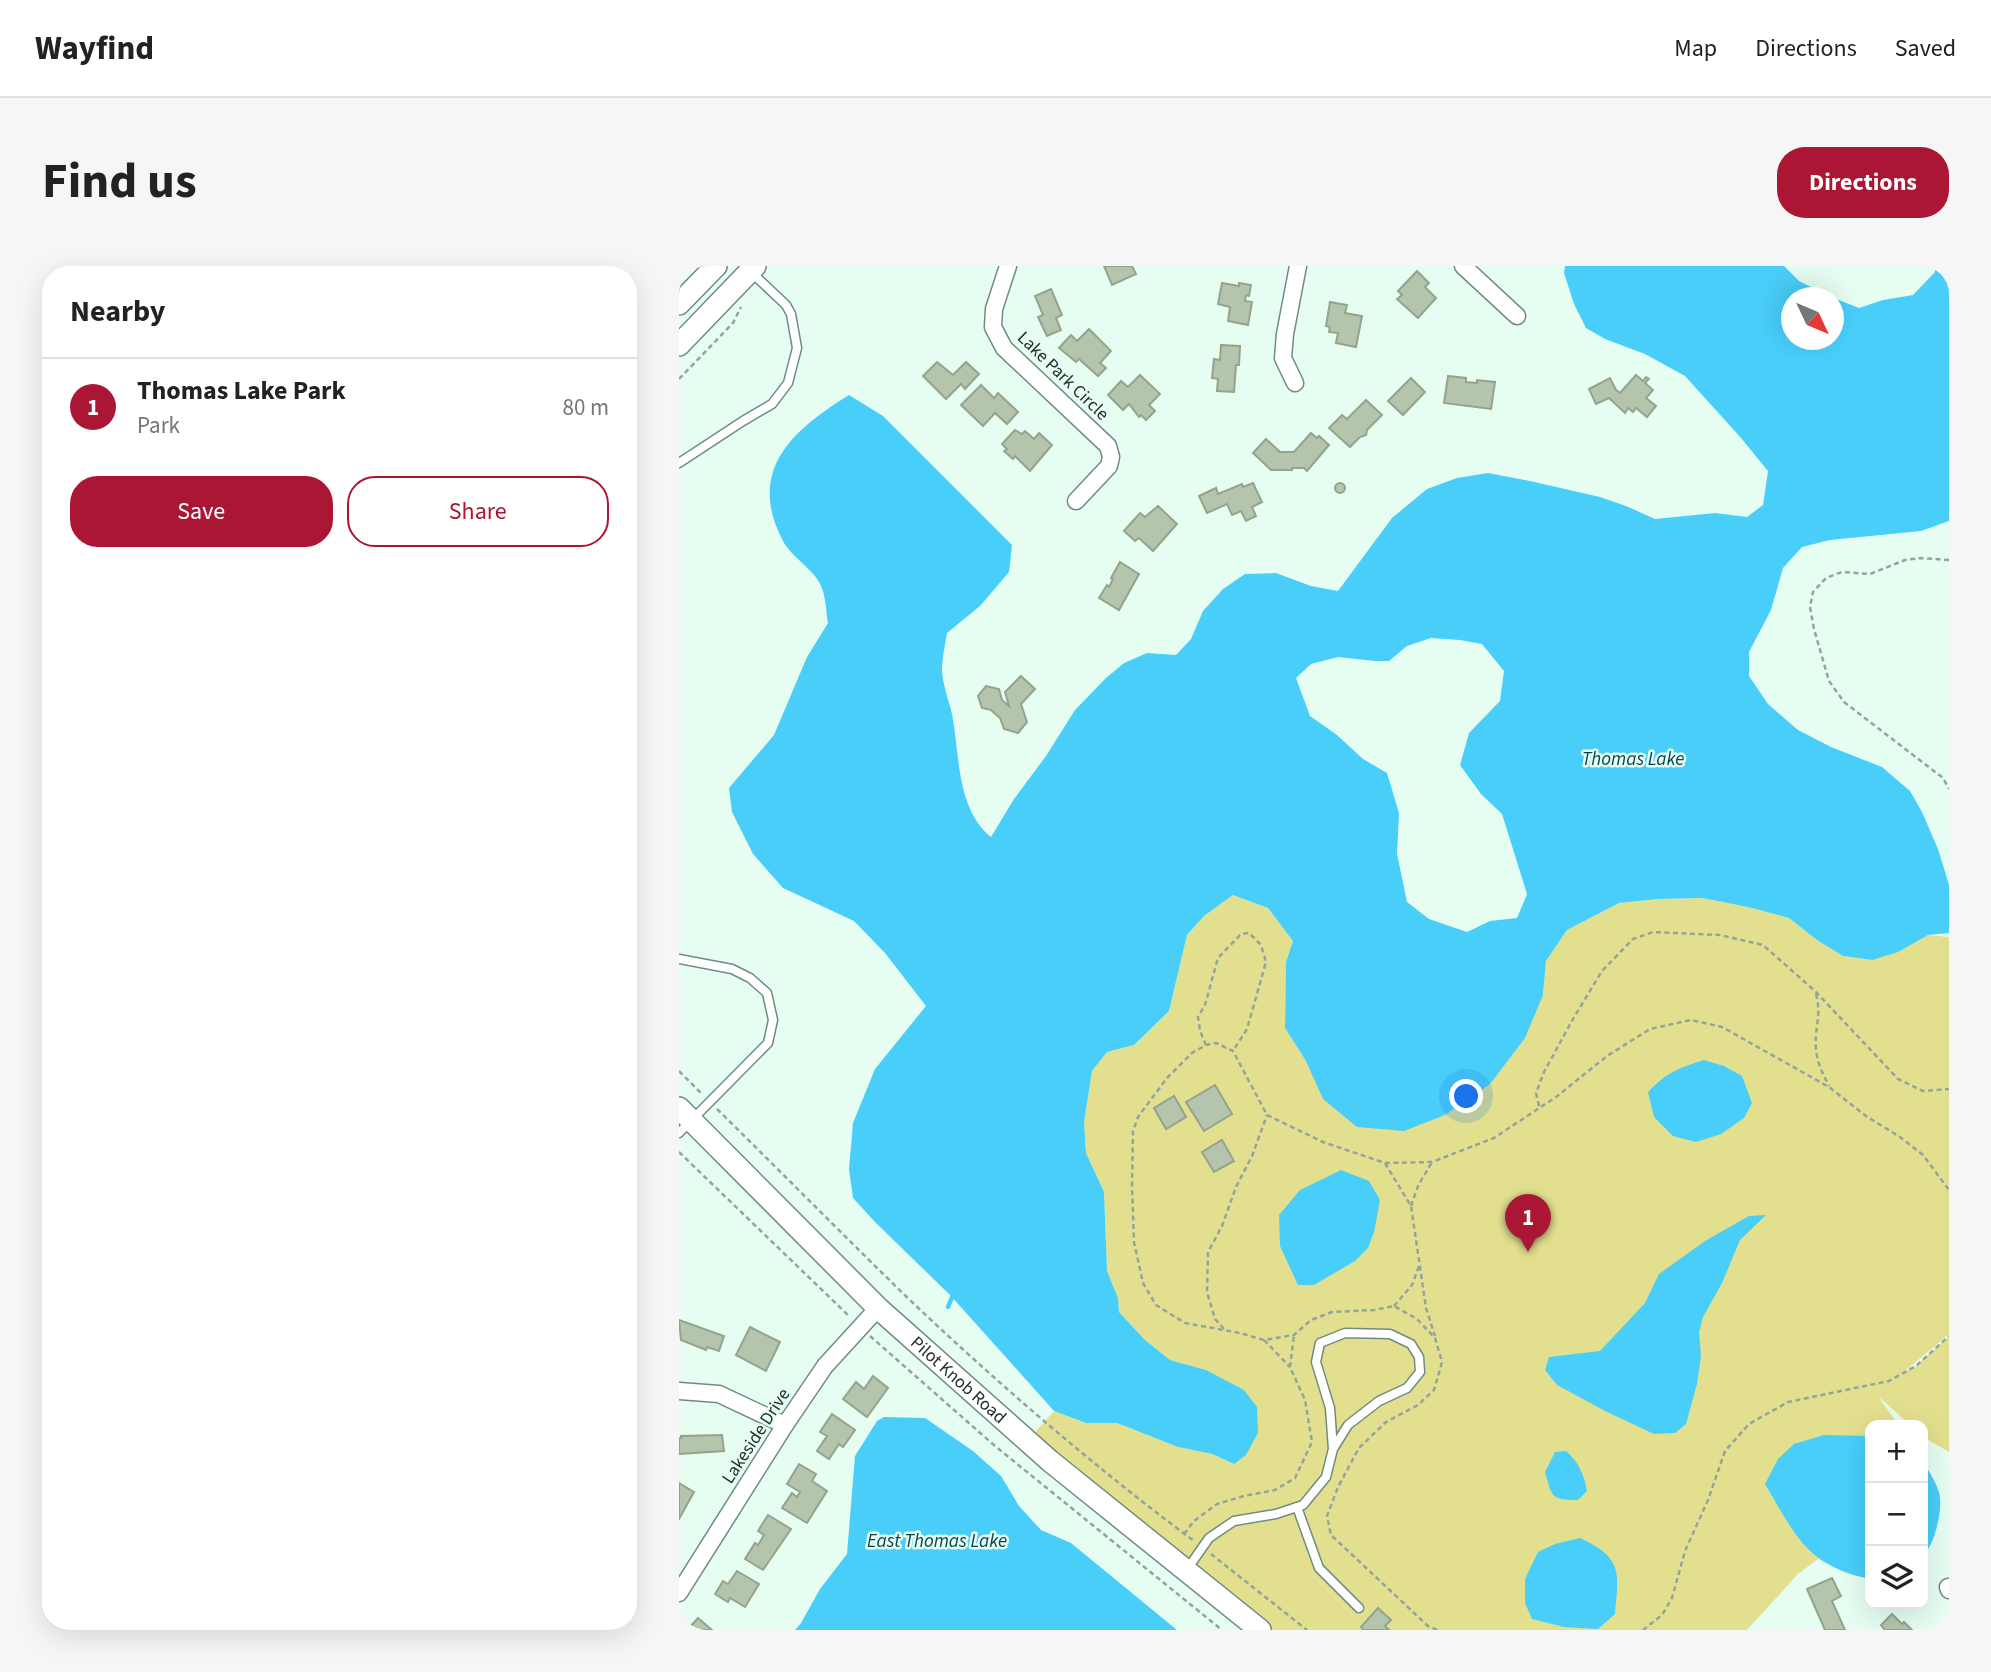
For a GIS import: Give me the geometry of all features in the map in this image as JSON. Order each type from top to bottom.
[{"type":"main road","points":[[679,304],[716,266]]},
{"type":"main road","points":[[679,345],[750,268]]},
{"type":"main road","name":"Pilot Knob Road","points":[[683,1120],[878,1308],[1050,1461],[1260,1630]]},
{"type":"street","name":"Lake Park Circle","points":[[1008,266],[994,309],[993,327],[1004,348],[1108,446],[1111,457],[1109,466],[1076,501]]},
{"type":"street","points":[[1295,383],[1283,358],[1298,266]]},
{"type":"street","points":[[1463,266],[1517,316]]},
{"type":"street","name":"Lakeside Drive","points":[[679,1593],[825,1366],[878,1308]]},
{"type":"street","points":[[679,1391],[719,1394],[785,1425]]},
{"type":"lane","points":[[679,463],[772,404],[788,383],[797,348],[791,314],[786,305],[750,268]]},
{"type":"lane","points":[[679,959],[732,969],[750,978],[767,993],[773,1020],[768,1043],[710,1102],[683,1120]]},
{"type":"lane","points":[[1186,1571],[1209,1538],[1234,1521],[1276,1514],[1303,1505],[1326,1478],[1333,1449],[1330,1408],[1316,1362],[1320,1343],[1345,1333],[1390,1334],[1411,1344],[1419,1357],[1420,1372],[1407,1388],[1378,1401],[1348,1425],[1333,1449]]},
{"type":"lane","points":[[1297,1507],[1319,1568],[1359,1608]]},
{"type":"path","points":[[679,379],[733,323],[744,303]]},
{"type":"path","points":[[1949,559],[1905,559],[1870,574],[1842,572],[1826,578],[1813,592],[1810,607],[1829,681],[1844,702],[1943,778],[1949,789]]},
{"type":"path","points":[[1539,1107],[1536,1093],[1544,1072],[1602,971],[1633,939],[1653,932],[1720,935],[1763,945],[1815,991],[1898,1079],[1923,1091],[1949,1089]]},
{"type":"path","points":[[1206,1045],[1198,1017],[1206,1005],[1217,958],[1241,934],[1249,933],[1261,945],[1266,962],[1247,1029],[1233,1051]]},
{"type":"path","points":[[1815,991],[1820,1008],[1815,1048],[1820,1069],[1829,1087]]},
{"type":"path","points":[[1420,1262],[1412,1285],[1394,1306],[1332,1312],[1311,1320],[1294,1335],[1264,1340],[1185,1323],[1156,1305],[1143,1283],[1134,1242],[1132,1186],[1133,1130],[1138,1117],[1167,1078],[1192,1053],[1216,1043],[1233,1051],[1267,1115],[1323,1142],[1385,1164],[1432,1162],[1494,1138],[1556,1097],[1607,1056],[1650,1029],[1691,1020],[1722,1027],[1829,1087],[1923,1155],[1949,1190]]},
{"type":"path","points":[[679,1071],[914,1304],[988,1372],[1058,1433],[1307,1630]]},
{"type":"path","points":[[1225,1331],[1215,1319],[1207,1292],[1207,1252],[1222,1226],[1267,1115]]},
{"type":"path","points":[[679,1152],[912,1374],[995,1446],[1222,1630]]},
{"type":"path","points":[[1411,1206],[1418,1186],[1432,1162]]},
{"type":"path","points":[[1385,1164],[1411,1206],[1426,1308],[1441,1362],[1434,1390],[1418,1405],[1386,1422],[1359,1448],[1338,1487],[1327,1516],[1331,1535],[1428,1626],[1437,1630]]},
{"type":"path","points":[[1394,1306],[1417,1318],[1435,1338]]},
{"type":"path","points":[[1290,1367],[1294,1335]]},
{"type":"path","points":[[1643,1630],[1662,1615],[1672,1598],[1685,1552],[1708,1500],[1725,1451],[1749,1424],[1788,1402],[1889,1381],[1916,1366],[1949,1336]]},
{"type":"path","points":[[1184,1534],[1194,1521],[1217,1504],[1275,1490],[1295,1478],[1312,1442],[1305,1400],[1290,1367],[1264,1340]]},
{"type":"shaded area","points":[[1233,895],[1268,908],[1293,941],[1286,962],[1285,1028],[1306,1061],[1543,995],[1546,961],[1567,930],[1619,903],[1702,898],[1748,907],[1789,918],[1843,956],[1871,960],[1928,935],[1949,937],[1949,1334],[1904,1372],[1916,1366],[1949,1336],[1949,1452],[1928,1440],[1928,1420],[1904,1420],[1879,1397],[1895,1420],[1865,1420],[1865,1578],[1848,1574],[1818,1559],[1798,1574],[1747,1630],[1260,1630],[1027,1441],[1054,1411],[1086,1423],[1117,1423],[1178,1447],[1212,1454],[1233,1464],[1206,1370],[1170,1360],[1145,1340],[1119,1312],[1118,1298],[1107,1271],[1104,1192],[1086,1153],[1084,1122],[1092,1071],[1107,1052],[1134,1045],[1169,1011],[1187,935],[1204,916]]},
{"type":"water","name":"Thomas Lake","points":[[1565,266],[1784,266],[1799,281],[1811,287],[1781,287],[1781,350],[1844,350],[1844,302],[1859,308],[1883,300],[1913,295],[1935,272],[1935,266],[1949,266],[1949,521],[1921,531],[1830,540],[1802,547],[1783,568],[1771,610],[1749,652],[1749,676],[1768,704],[1798,730],[1831,747],[1882,767],[1910,791],[1938,849],[1949,885],[1949,933],[1928,935],[1898,952],[1872,960],[1843,956],[1789,918],[1748,907],[1702,898],[1619,903],[1567,930],[1546,961],[1543,995],[1525,1038],[1490,1084],[1445,1115],[1404,1131],[1357,1127],[1323,1099],[1306,1061],[1285,1028],[1286,962],[1293,941],[1268,908],[1233,895],[1204,916],[1187,935],[1169,1011],[1134,1045],[1107,1052],[1092,1071],[1084,1122],[1086,1153],[1104,1192],[1107,1271],[1118,1298],[1119,1312],[1145,1340],[1170,1360],[1206,1370],[1244,1390],[1257,1407],[1258,1433],[1246,1455],[1234,1464],[1212,1454],[1178,1447],[1117,1423],[1086,1423],[1054,1411],[950,1295],[853,1198],[849,1169],[853,1123],[875,1069],[926,1006],[885,953],[854,921],[783,888],[753,854],[732,812],[729,788],[774,735],[807,657],[828,623],[825,599],[818,580],[791,553],[773,516],[770,494],[773,473],[781,455],[793,438],[809,423],[849,395],[883,416],[1012,545],[1009,572],[980,606],[947,633],[942,666],[965,796],[971,811],[991,837],[1075,710],[1124,663],[1147,653],[1176,655],[1191,639],[1203,611],[1223,589],[1245,574],[1276,573],[1311,586],[1338,591],[1392,518],[1427,489],[1457,478],[1488,473],[1600,497],[1655,519],[1715,513],[1747,517],[1763,505],[1768,471],[1685,376],[1645,354],[1605,339],[1586,328],[1574,304],[1564,273]],"holes":[[[1431,638],[1482,644],[1504,671],[1500,701],[1469,733],[1460,765],[1481,794],[1502,814],[1527,894],[1517,918],[1490,921],[1467,932],[1429,919],[1407,902],[1397,854],[1399,813],[1387,773],[1363,759],[1337,735],[1310,716],[1296,678],[1311,664],[1338,657],[1389,661],[1407,646]]]},
{"type":"water","points":[[1704,1060],[1724,1066],[1742,1076],[1752,1103],[1744,1118],[1721,1134],[1696,1142],[1673,1136],[1654,1117],[1648,1092],[1674,1072]]},
{"type":"water","points":[[1341,1170],[1369,1181],[1380,1200],[1374,1232],[1368,1248],[1355,1261],[1314,1285],[1298,1285],[1280,1246],[1279,1215],[1300,1190]]},
{"type":"water","points":[[1766,1215],[1740,1240],[1722,1283],[1703,1317],[1699,1332],[1701,1356],[1697,1384],[1686,1424],[1675,1433],[1654,1434],[1607,1412],[1557,1385],[1545,1370],[1549,1357],[1600,1351],[1645,1303],[1659,1274],[1705,1241],[1749,1216]]},
{"type":"water","name":"East Thomas Lake","points":[[884,1417],[925,1418],[973,1451],[1001,1476],[1019,1506],[1041,1530],[1071,1543],[1177,1630],[795,1630],[820,1589],[847,1554],[855,1456],[877,1421]]},
{"type":"water","points":[[1824,1435],[1865,1436],[1865,1578],[1831,1566],[1805,1546],[1785,1519],[1765,1484],[1778,1459],[1794,1444]]},
{"type":"water","points":[[1566,1451],[1578,1464],[1586,1485],[1587,1491],[1578,1500],[1562,1499],[1554,1495],[1545,1472],[1555,1452]]},
{"type":"water","points":[[1928,1470],[1938,1489],[1940,1503],[1934,1537],[1928,1549]]},
{"type":"water","points":[[1580,1538],[1604,1552],[1615,1568],[1615,1614],[1598,1629],[1564,1627],[1532,1619],[1525,1603],[1525,1579],[1538,1552],[1555,1544]]},
{"type":"building","points":[[1104,266],[1132,266],[1136,274],[1112,285]]},
{"type":"building","points":[[1417,271],[1429,283],[1425,287],[1436,298],[1418,318],[1397,299],[1402,295],[1398,291]]},
{"type":"building","points":[[1222,283],[1251,285],[1245,301],[1252,302],[1248,325],[1228,321],[1230,307],[1218,304]]},
{"type":"building","points":[[1051,289],[1062,315],[1056,318],[1061,330],[1047,336],[1038,317],[1043,315],[1035,296]]},
{"type":"building","points":[[1330,302],[1347,305],[1345,313],[1362,316],[1356,347],[1336,343],[1338,333],[1329,332],[1330,327],[1326,326]]},
{"type":"building","points":[[1089,329],[1111,351],[1100,363],[1106,368],[1098,376],[1079,359],[1076,362],[1059,348],[1071,335],[1077,341]]},
{"type":"building","points":[[1221,345],[1240,346],[1234,392],[1217,391],[1218,379],[1212,378],[1214,359],[1220,360]]},
{"type":"building","points":[[937,362],[953,375],[966,362],[979,374],[965,389],[961,384],[946,399],[923,376]]},
{"type":"building","points":[[1140,375],[1160,394],[1149,405],[1155,411],[1146,420],[1141,415],[1139,417],[1129,404],[1123,410],[1108,395],[1121,381],[1128,387]]},
{"type":"building","points":[[1636,375],[1643,381],[1646,377],[1649,379],[1645,383],[1653,390],[1646,398],[1656,406],[1647,417],[1636,408],[1633,412],[1628,408],[1625,413],[1609,398],[1596,404],[1589,389],[1610,378],[1620,393]]},
{"type":"building","points":[[1448,376],[1466,378],[1466,382],[1495,382],[1491,409],[1444,403]]},
{"type":"building","points":[[1411,378],[1425,392],[1403,415],[1388,401]]},
{"type":"building","points":[[981,385],[994,398],[998,393],[1018,412],[1007,424],[995,413],[983,426],[961,405]]},
{"type":"building","points":[[1366,400],[1382,415],[1367,430],[1366,435],[1350,447],[1329,428],[1342,415],[1347,419]]},
{"type":"building","points":[[1015,430],[1022,434],[1025,431],[1034,439],[1039,433],[1052,445],[1030,471],[1015,456],[1013,459],[1004,451],[1007,449],[1002,444]]},
{"type":"building","points":[[1311,433],[1329,445],[1307,471],[1304,468],[1271,470],[1253,453],[1266,439],[1280,452],[1294,452]]},
{"type":"building","points":[[1253,483],[1262,502],[1252,507],[1256,516],[1246,521],[1241,511],[1232,515],[1227,504],[1207,513],[1199,496],[1216,488],[1218,494],[1242,484],[1243,487]]},
{"type":"building","points":[[1340,483],[1344,484],[1344,492],[1340,493],[1336,492],[1335,488],[1336,484]]},
{"type":"building","points":[[1158,506],[1177,524],[1153,551],[1139,538],[1135,541],[1124,531],[1140,513],[1145,517]]},
{"type":"building","points":[[1120,562],[1139,574],[1119,610],[1099,598],[1107,585],[1109,587]]},
{"type":"building","points":[[1021,676],[1035,689],[1021,704],[1027,722],[1018,733],[1004,729],[1000,718],[991,710],[982,708],[978,696],[986,686],[999,689],[1002,700],[1009,706],[1005,692]]},
{"type":"building","points":[[1215,1085],[1232,1114],[1204,1131],[1186,1102]]},
{"type":"building","points":[[1174,1096],[1186,1117],[1166,1129],[1154,1108]]},
{"type":"building","points":[[1222,1140],[1234,1161],[1214,1172],[1202,1152]]},
{"type":"building","points":[[679,1320],[724,1336],[719,1351],[707,1347],[706,1350],[681,1340]]},
{"type":"building","points":[[750,1327],[780,1342],[766,1371],[736,1355]]},
{"type":"building","points":[[873,1376],[888,1388],[867,1417],[843,1399],[856,1382],[864,1389]]},
{"type":"building","points":[[832,1414],[855,1430],[843,1447],[839,1444],[829,1459],[817,1451],[827,1436],[820,1432]]},
{"type":"building","points":[[722,1435],[724,1451],[679,1454],[681,1436]]},
{"type":"building","points":[[799,1464],[816,1474],[812,1481],[827,1491],[807,1523],[782,1508],[792,1493],[797,1497],[800,1492],[787,1484]]},
{"type":"building","points":[[679,1483],[694,1492],[679,1519]]},
{"type":"building","points":[[768,1515],[791,1529],[763,1570],[745,1559],[764,1535],[758,1531]]},
{"type":"building","points":[[737,1571],[759,1584],[745,1607],[730,1598],[728,1602],[715,1594],[723,1581],[728,1584]]},
{"type":"building","points":[[1832,1578],[1841,1596],[1832,1601],[1845,1630],[1825,1630],[1807,1589]]},
{"type":"building","points":[[1378,1608],[1391,1620],[1385,1626],[1389,1630],[1364,1630],[1361,1627]]},
{"type":"building","points":[[1892,1614],[1912,1630],[1885,1630],[1881,1625]]},
{"type":"building","points":[[698,1618],[712,1630],[684,1630],[688,1625],[690,1627]]},
{"type":"waterway","points":[[948,1307],[953,1295]]},
{"type":"place","name":"Thomas Lake Park","points":[[1528,1252]]}]
